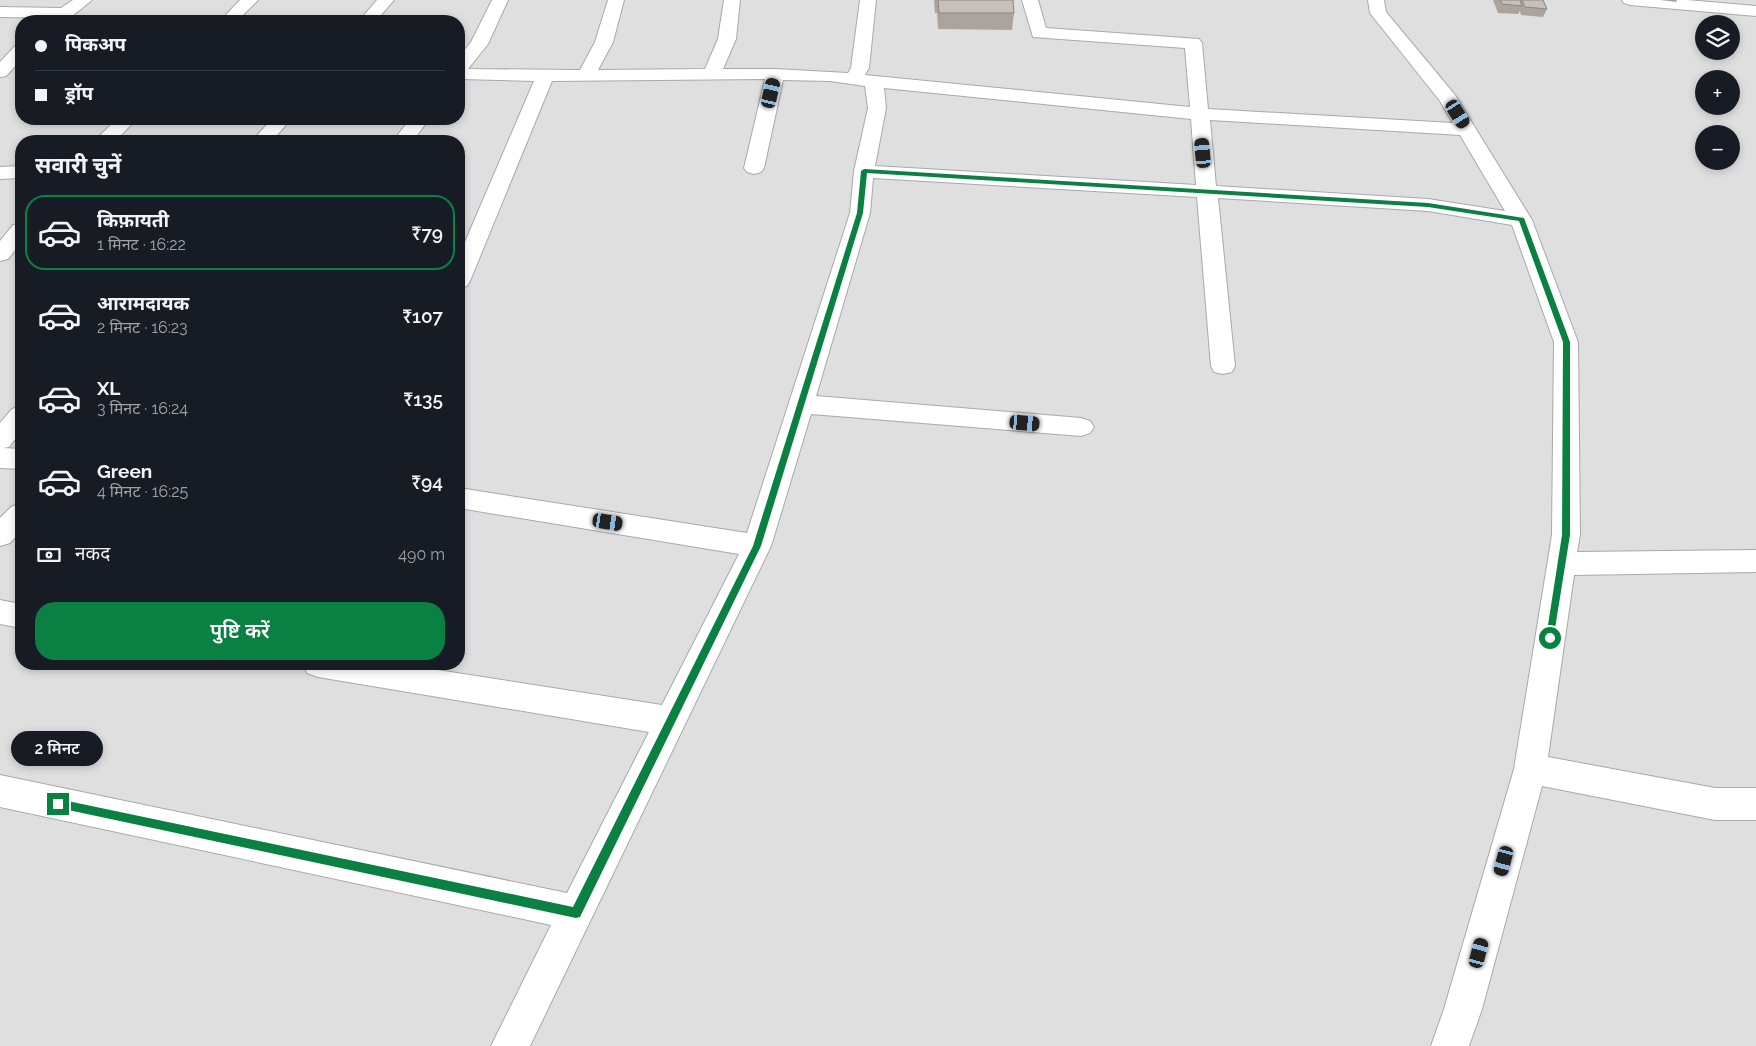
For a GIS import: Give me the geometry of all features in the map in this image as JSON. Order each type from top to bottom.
[{"type":"street","points":[[61,15],[84,0]]},
{"type":"street","points":[[234,15],[250,0]]},
{"type":"street","points":[[372,15],[386,0]]},
{"type":"street","points":[[465,61],[480,44],[500,0]]},
{"type":"street","points":[[586,76],[604,42],[616,0]]},
{"type":"street","points":[[712,76],[727,39],[732,0]]},
{"type":"street","points":[[510,1046],[757,546],[860,213],[864,171],[877,108],[860,68],[868,0]]},
{"type":"street","points":[[1030,0],[1038,33],[1192,43],[1223,366]]},
{"type":"street","points":[[1376,0],[1378,13],[1448,99],[1521,220],[1566,342],[1566,535],[1530,769],[1463,1008],[1450,1046]]},
{"type":"street","points":[[1630,0],[1756,11]]},
{"type":"street","points":[[11,8],[48,15]]},
{"type":"street","points":[[0,72],[15,56]]},
{"type":"street","points":[[465,74],[712,76],[775,74],[864,80],[1200,114],[1467,130]]},
{"type":"street","points":[[754,168],[775,74]]},
{"type":"street","points":[[465,267],[545,76]]},
{"type":"street","points":[[111,135],[121,125]]},
{"type":"street","points":[[267,135],[277,125]]},
{"type":"street","points":[[408,135],[415,125]]},
{"type":"street","points":[[864,171],[1428,205],[1521,220]]},
{"type":"street","points":[[0,173],[15,172]]},
{"type":"street","points":[[0,254],[15,237]]},
{"type":"street","points":[[800,404],[1081,428]]},
{"type":"street","points":[[0,440],[15,422]]},
{"type":"street","points":[[0,458],[15,458]]},
{"type":"street","points":[[465,499],[757,546]]},
{"type":"street","points":[[0,535],[15,520]]},
{"type":"street","points":[[1562,564],[1756,561]]},
{"type":"street","points":[[0,612],[15,615]]},
{"type":"street","points":[[355,670],[671,721]]},
{"type":"street","points":[[1530,769],[1715,804],[1756,804]]},
{"type":"street","points":[[0,791],[576,913]]},
{"type":"shaded area","points":[[0,0],[1756,0],[1756,1046],[0,1046]]},
{"type":"building","points":[[938,0],[1013,0],[1014,13],[939,13]]},
{"type":"building","points":[[1500,0],[1520,0],[1522,6],[1502,4]]},
{"type":"building","points":[[1522,0],[1543,0],[1547,9],[1525,7]]},
{"type":"route","points":[[58,804],[576,913],[757,546],[860,213],[864,171],[1428,205],[1521,220],[1566,342],[1566,535],[1550,638]]}]
